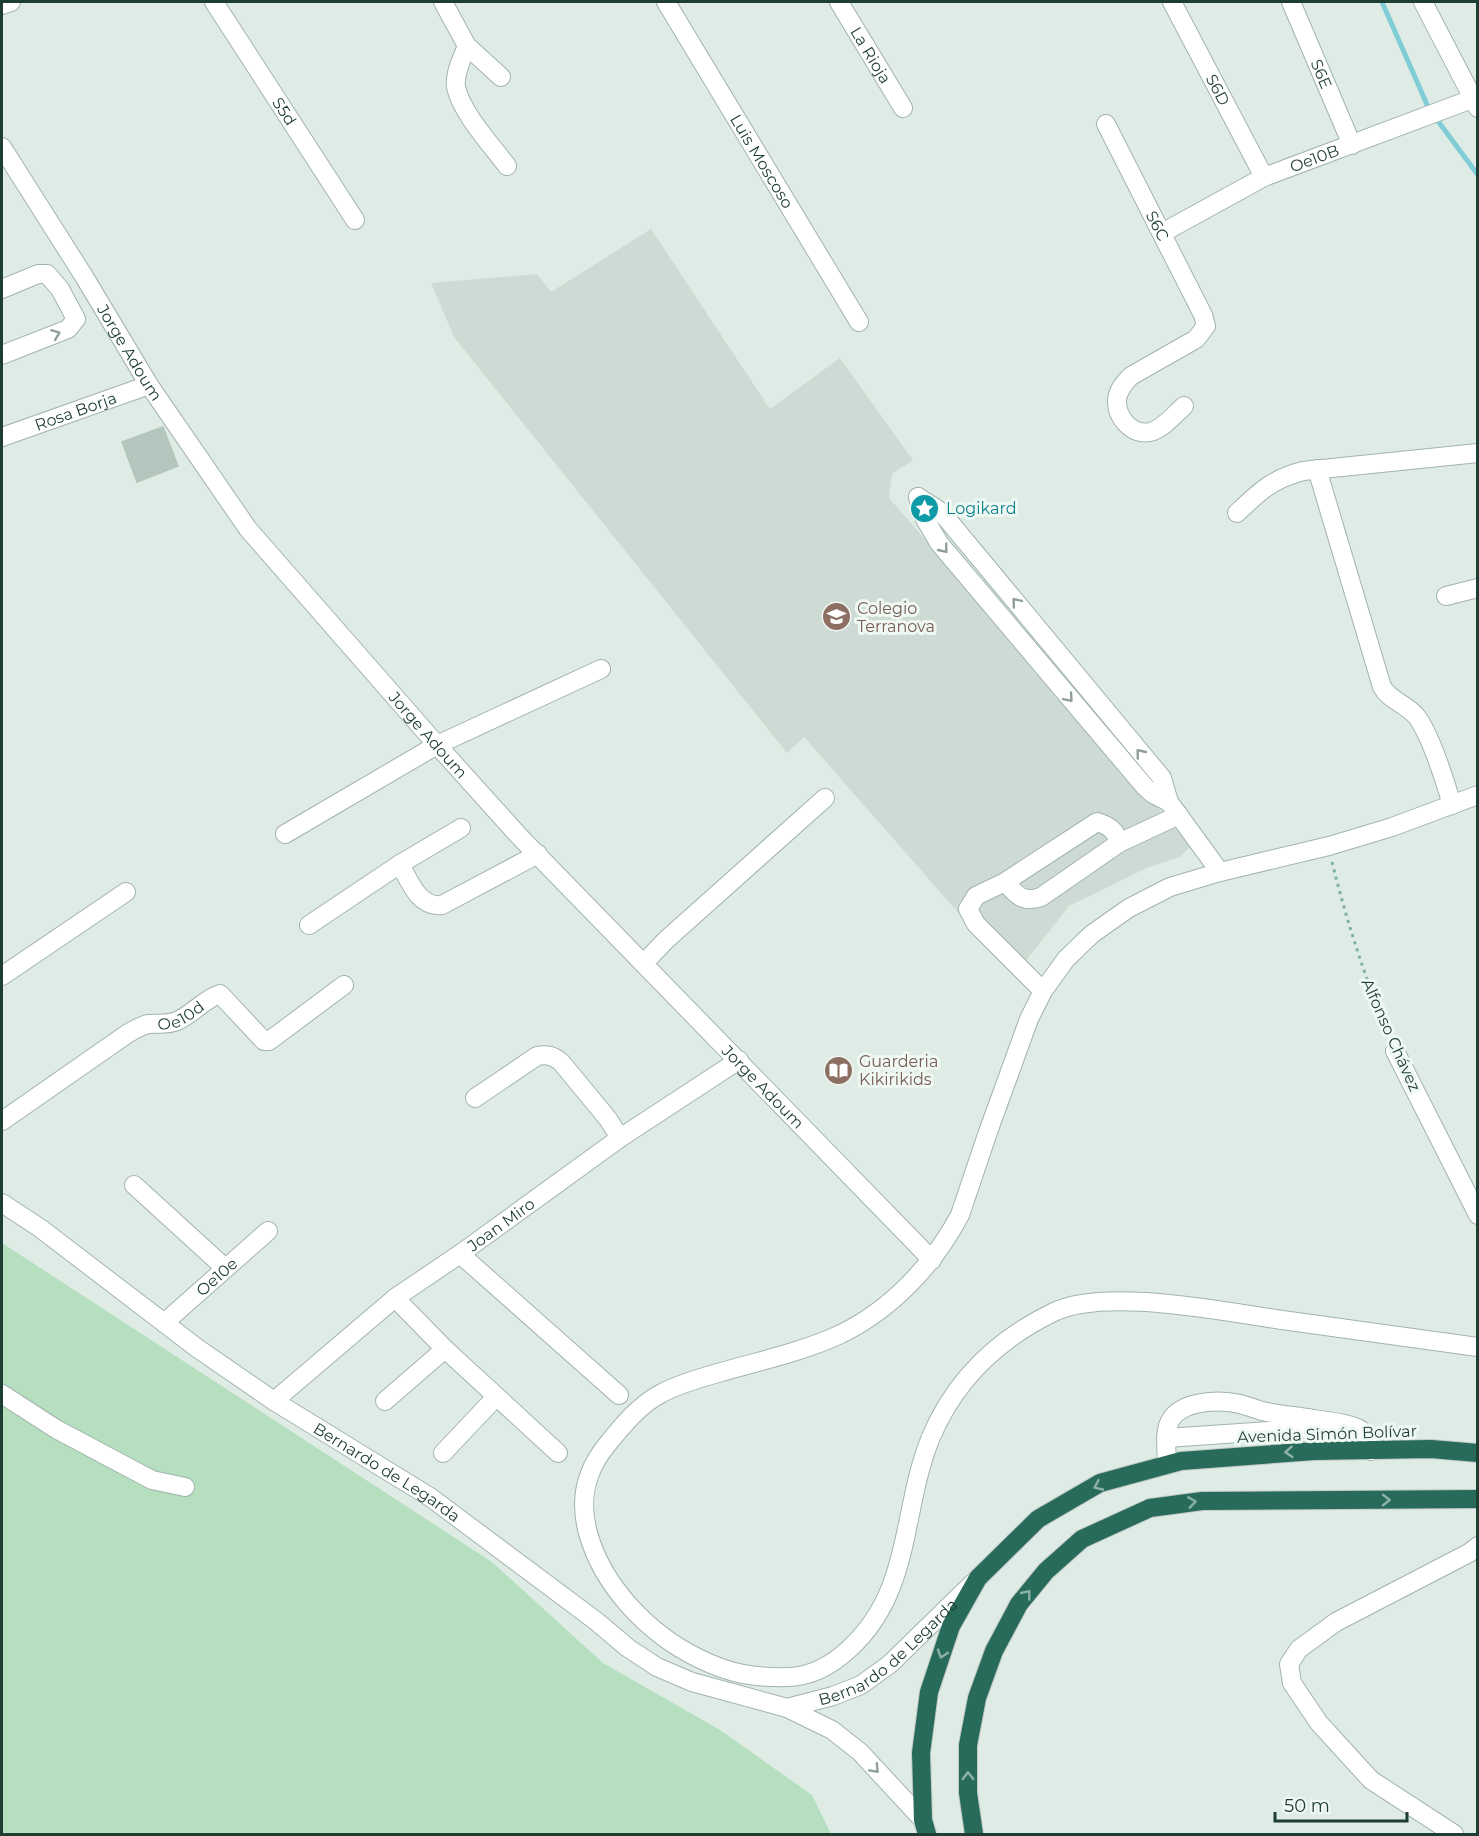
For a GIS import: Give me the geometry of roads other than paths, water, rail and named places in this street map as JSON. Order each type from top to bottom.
[{"type":"highway","points":[[1431,1449],[1478,1441]]},
{"type":"highway","name":"Avenida Simón Bolívar","points":[[925,1827],[921,1753],[929,1692],[951,1626],[978,1578],[1038,1519],[1100,1483],[1181,1461],[1314,1451],[1431,1449],[1478,1453]]},
{"type":"highway","points":[[974,1834],[968,1793],[968,1745],[980,1689],[994,1651],[1019,1604],[1046,1571],[1082,1539],[1150,1508],[1202,1501],[1478,1499]]},
{"type":"street","points":[[2,5],[11,2]]},
{"type":"street","name":"S5d","points":[[214,2],[355,220]]},
{"type":"street","points":[[443,2],[467,46],[501,77]]},
{"type":"street","name":"Luis Moscoso","points":[[666,2],[859,322]]},
{"type":"street","name":"La Rioja","points":[[839,2],[903,108]]},
{"type":"street","name":"S6D","points":[[1172,2],[1263,173]]},
{"type":"street","name":"S6E","points":[[1291,2],[1350,140]]},
{"type":"street","points":[[1423,2],[1473,99]]},
{"type":"street","points":[[467,46],[457,75],[456,87],[468,114],[507,166]]},
{"type":"street","name":"Oe10B","points":[[1160,229],[1263,173],[1350,140],[1473,99]]},
{"type":"street","name":"S6C","points":[[1106,124],[1203,315],[1206,326],[1196,339],[1131,376],[1119,391],[1117,401],[1121,417],[1128,425],[1142,432],[1156,430],[1184,406]]},
{"type":"street","name":"Jorge Adoum","points":[[2,147],[149,385],[248,530],[437,745],[538,854],[932,1260]]},
{"type":"street","points":[[2,289],[43,273],[50,277],[60,289],[76,319],[68,329],[2,354]]},
{"type":"street","points":[[60,289],[85,278]]},
{"type":"street","name":"Rosa Borja","points":[[2,437],[149,385]]},
{"type":"street","points":[[1237,513],[1272,482],[1285,476],[1317,469],[1478,453]]},
{"type":"street","points":[[1317,469],[1382,687],[1389,697],[1415,715],[1421,723],[1441,770],[1452,806]]},
{"type":"street","points":[[1174,808],[1145,788],[939,543],[925,519],[918,497],[937,509],[947,519],[1162,778],[1174,808],[1220,872]]},
{"type":"street","points":[[1446,596],[1478,588]]},
{"type":"street","points":[[1045,670],[1061,657]]},
{"type":"street","points":[[285,834],[437,745],[602,669]]},
{"type":"street","points":[[1478,795],[1452,806],[1329,846],[1220,872],[1170,887],[1129,908],[1092,934],[1066,958],[1043,991],[1029,1019],[960,1215],[932,1260],[888,1303],[866,1320],[841,1334],[661,1393],[643,1406],[599,1455],[586,1480],[583,1505],[589,1534],[599,1561],[630,1608],[676,1647],[722,1669],[748,1676],[799,1676],[824,1668],[845,1654],[865,1634],[880,1612],[891,1587],[909,1528],[921,1465],[932,1434],[963,1381],[985,1357],[1012,1335],[1060,1309],[1094,1302],[1156,1303],[1478,1347]]},
{"type":"street","points":[[644,963],[666,940],[825,798]]},
{"type":"street","points":[[1005,882],[1017,896],[1024,900],[1041,897],[1174,808]]},
{"type":"street","points":[[1043,991],[970,915],[968,909],[976,896],[1005,882],[1096,822],[1113,830],[1119,843]]},
{"type":"street","points":[[309,926],[400,864],[460,828]]},
{"type":"street","points":[[400,864],[420,897],[426,903],[434,906],[442,905],[538,854]]},
{"type":"street","points":[[2,976],[126,892]]},
{"type":"street","name":"Oe10d","points":[[2,1121],[127,1034],[150,1024],[174,1023],[211,997],[220,994],[264,1041],[269,1041],[344,985]]},
{"type":"street","name":"Alfonso Chávez","points":[[1395,1051],[1478,1215]]},
{"type":"street","points":[[475,1098],[537,1056],[545,1054],[553,1056],[561,1062],[608,1119],[620,1138]]},
{"type":"street","name":"Joan Miro","points":[[274,1401],[395,1298],[460,1254],[620,1138],[739,1060]]},
{"type":"street","points":[[134,1185],[225,1268]]},
{"type":"street","name":"Bernardo de Legarda","points":[[2,1203],[40,1228],[197,1348],[274,1401],[430,1497],[596,1621],[628,1648],[657,1667],[693,1682],[787,1708],[832,1730],[860,1752],[925,1827]]},
{"type":"street","name":"Oe10e","points":[[164,1323],[268,1231]]},
{"type":"street","points":[[460,1254],[619,1395]]},
{"type":"street","points":[[395,1298],[445,1349],[558,1453]]},
{"type":"street","points":[[385,1401],[445,1349]]},
{"type":"street","points":[[2,1394],[56,1429],[152,1480],[185,1487]]},
{"type":"street","points":[[443,1453],[496,1396]]},
{"type":"street","points":[[1167,1465],[1169,1422],[1176,1413],[1194,1405],[1219,1401],[1240,1404],[1313,1424]]},
{"type":"street","points":[[1167,1438],[1313,1424],[1354,1426],[1366,1435],[1371,1451]]},
{"type":"street","points":[[1313,1424],[1314,1451]]},
{"type":"street","points":[[1454,1834],[1371,1780],[1319,1723],[1292,1683],[1289,1664],[1299,1649],[1336,1622],[1469,1553],[1478,1546]]},
{"type":"street","name":"Bernardo de Legarda","points":[[787,1708],[833,1696],[861,1685],[890,1664],[978,1578]]},
{"type":"street","points":[[745,1697],[748,1676]]},
{"type":"waterway","points":[[1382,2],[1429,109],[1478,175]]},
{"type":"place","name":"Logikard","points":[[925,508]]},
{"type":"place","name":"Colegio Terranova","points":[[836,617]]},
{"type":"place","name":"Guarderia Kikirikids","points":[[838,1070]]}]
